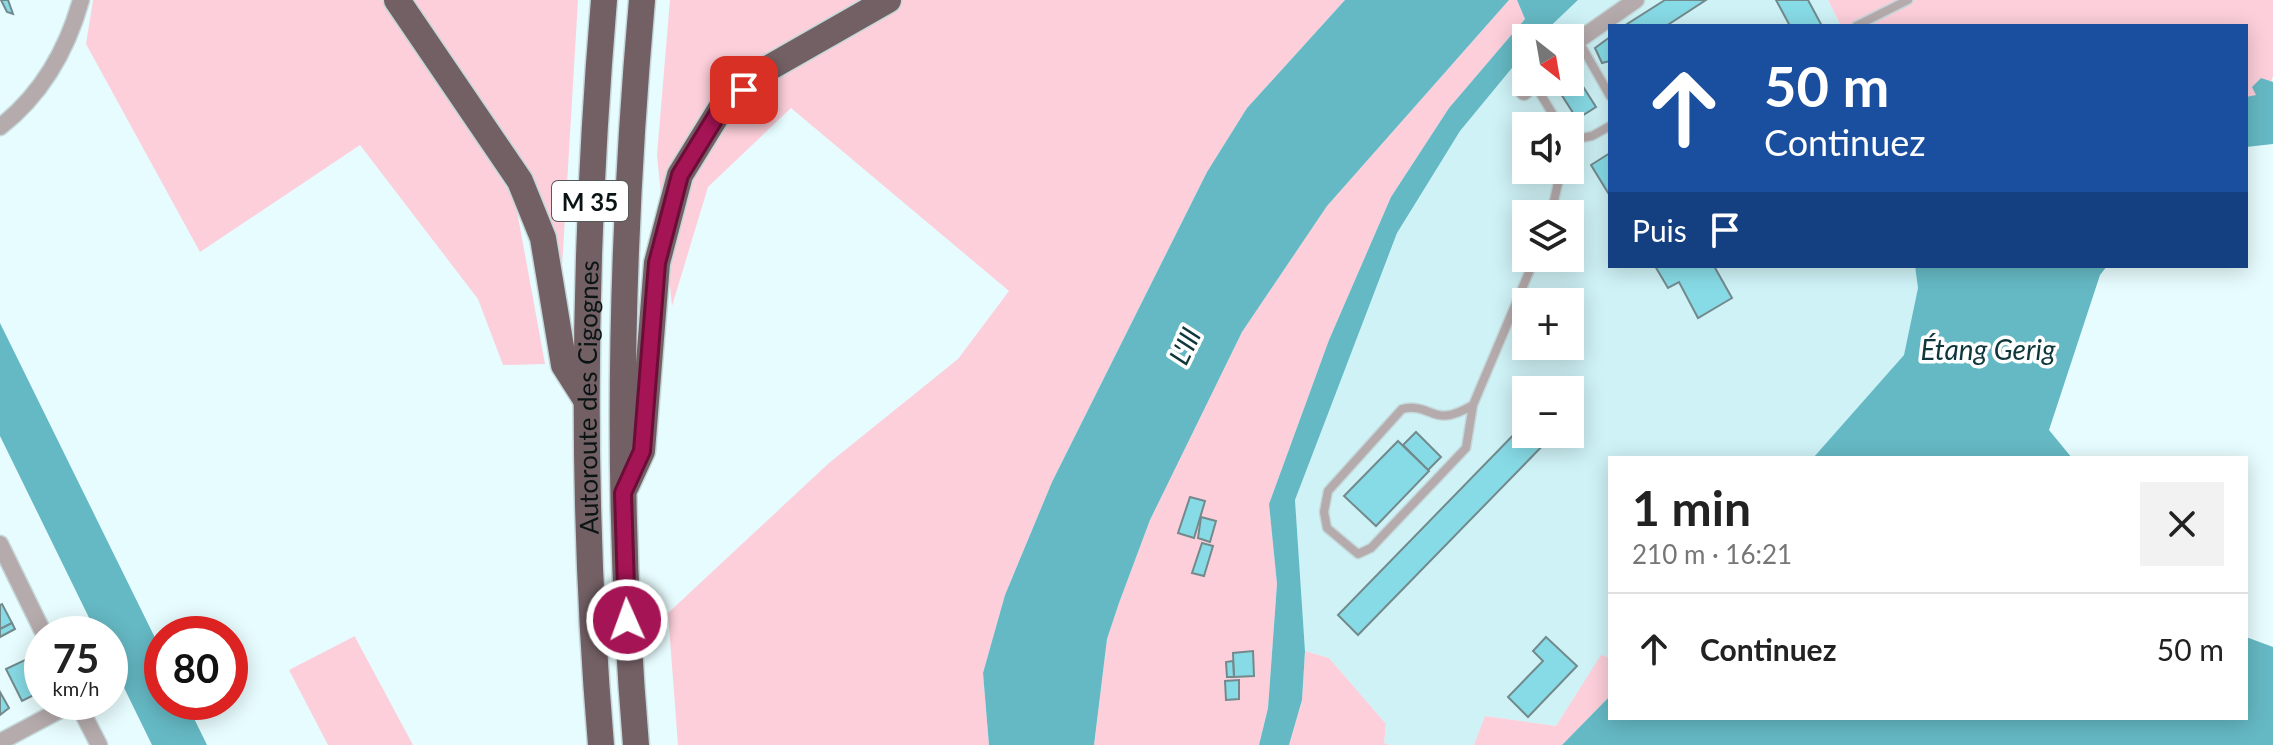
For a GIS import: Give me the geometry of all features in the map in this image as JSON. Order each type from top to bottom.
[{"type":"highway","points":[[397,0],[520,181],[543,238],[564,365],[587,401]]},
{"type":"highway","name":"Autoroute des Cigognes","points":[[601,745],[593,653],[585,327],[593,131],[604,0]]},
{"type":"highway","name":"Autoroute des Cigognes","points":[[636,745],[628,651],[623,493],[623,319],[630,127],[642,0]]},
{"type":"highway","points":[[623,493],[642,451],[657,263],[680,175],[720,110],[767,69],[888,0]]},
{"type":"street","points":[[0,127],[41,86],[56,63],[81,0]]},
{"type":"street","points":[[1584,36],[1636,0]]},
{"type":"street","points":[[0,544],[35,616]]},
{"type":"street","points":[[0,742],[42,720]]},
{"type":"street","points":[[86,720],[99,745]]},
{"type":"lane","points":[[1860,24],[1908,0]]},
{"type":"lane","points":[[1584,58],[1608,93]]},
{"type":"lane","points":[[1584,137],[1608,127]]},
{"type":"lane","points":[[1473,405],[1454,417],[1437,418],[1414,406],[1402,409],[1328,491],[1324,512],[1327,528],[1358,554],[1371,548],[1466,448],[1473,405],[1529,272]]},
{"type":"shaded area","points":[[93,0],[382,0],[515,200],[545,364],[503,365],[478,299],[360,145],[200,252],[86,44]]},
{"type":"shaded area","points":[[413,0],[578,0],[562,268],[534,185]]},
{"type":"shaded area","points":[[670,0],[1345,0],[1247,108],[1207,172],[1052,482],[1005,595],[983,673],[989,745],[678,745],[668,613],[829,463],[958,359],[1009,291],[791,108],[708,187],[672,306],[657,155]]},
{"type":"shaded area","points":[[1509,0],[1517,0],[1525,19],[1521,24],[1512,24],[1512,34],[1449,108],[1391,197],[1329,340],[1269,504],[1277,584],[1268,708],[1259,745],[1094,745],[1107,639],[1150,520],[1242,332],[1327,206]]},
{"type":"shaded area","points":[[1578,0],[1828,0],[1840,24],[1608,24],[1608,268],[1915,268],[1918,288],[1904,355],[1815,456],[1608,456],[1608,658],[1601,656],[1556,726],[1485,716],[1474,745],[1390,745],[1384,743],[1386,724],[1329,658],[1305,651],[1295,500],[1397,233],[1460,131],[1512,68],[1512,96],[1584,96],[1584,24],[1553,24]]},
{"type":"shaded area","points":[[1828,0],[2273,0],[2273,76],[2271,83],[2253,98],[2248,97],[2248,24],[1840,24]]},
{"type":"shaded area","points":[[355,636],[413,745],[328,745],[289,670]]},
{"type":"shaded area","points":[[1305,651],[1329,658],[1386,724],[1384,743],[1390,745],[1289,745],[1302,700]]},
{"type":"shaded area","points":[[1601,655],[1608,657],[1608,698],[1562,745],[1474,745],[1485,716],[1556,726]]},
{"type":"water","name":"L'Ill","points":[[1345,0],[1509,0],[1327,206],[1242,332],[1150,520],[1119,603],[1107,639],[1094,745],[989,745],[983,673],[1005,595],[1052,482],[1207,172],[1247,108]]},
{"type":"water","points":[[1517,0],[1578,0],[1553,24],[1521,24],[1525,19]]},
{"type":"water","points":[[1512,34],[1512,68],[1460,131],[1397,233],[1295,500],[1305,651],[1302,700],[1289,745],[1259,745],[1268,708],[1277,584],[1269,504],[1329,340],[1391,197],[1449,108]]},
{"type":"water","points":[[2261,78],[2273,82],[2273,144],[2248,147],[2248,97],[2256,95],[2252,87]]},
{"type":"water","name":"Étang Gerig","points":[[1915,268],[2105,268],[2100,275],[2049,430],[2070,456],[1815,456],[1904,355],[1918,288]]},
{"type":"water","points":[[0,323],[144,616],[144,720],[195,720],[207,745],[152,745],[128,696],[128,616],[88,616],[0,436]]},
{"type":"water","points":[[2248,638],[2273,647],[2273,745],[1562,745],[1608,698],[1608,720],[2248,720]]},
{"type":"building","points":[[1,0],[8,0],[13,14],[7,12]]},
{"type":"building","points":[[1665,0],[1706,0],[1669,24],[1627,24]]},
{"type":"building","points":[[1776,0],[1808,0],[1821,24],[1789,24]]},
{"type":"building","points":[[1608,38],[1608,62],[1602,63],[1595,48]]},
{"type":"building","points":[[1584,88],[1596,107],[1584,115],[1584,112],[1573,112],[1562,96],[1584,96]]},
{"type":"building","points":[[1608,154],[1608,193],[1591,165]]},
{"type":"building","points":[[1656,268],[1715,268],[1732,298],[1698,318],[1679,282],[1668,288]]},
{"type":"building","points":[[1416,432],[1441,457],[1428,470],[1403,445]]},
{"type":"building","points":[[1512,436],[1512,448],[1540,448],[1358,635],[1338,615]]},
{"type":"building","points":[[1398,441],[1429,471],[1376,526],[1344,496]]},
{"type":"building","points":[[1190,497],[1205,501],[1194,538],[1178,533]]},
{"type":"building","points":[[1201,517],[1216,521],[1210,542],[1198,538]]},
{"type":"building","points":[[1202,543],[1213,546],[1204,576],[1192,573]]},
{"type":"building","points":[[0,605],[12,623],[0,629]]},
{"type":"building","points":[[12,623],[15,629],[0,637],[0,629]]},
{"type":"building","points":[[1546,637],[1577,666],[1528,717],[1508,697],[1543,661],[1533,651]]},
{"type":"building","points":[[1253,651],[1254,676],[1234,677],[1233,653]]},
{"type":"building","points":[[24,660],[24,700],[22,701],[6,669]]},
{"type":"building","points":[[1233,661],[1234,677],[1227,677],[1226,662]]},
{"type":"building","points":[[1239,680],[1239,699],[1226,700],[1225,681]]},
{"type":"building","points":[[0,692],[9,708],[0,715]]},
{"type":"route","points":[[627,620],[623,493],[642,451],[657,263],[680,175],[720,110],[744,90]]}]
